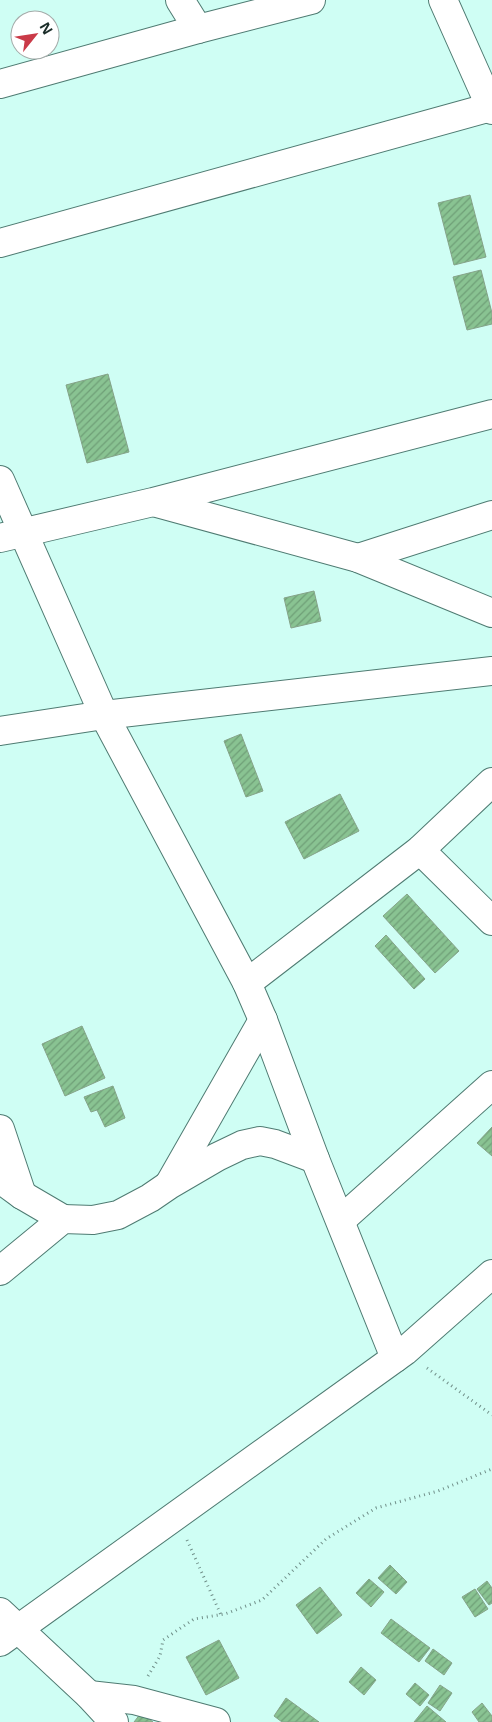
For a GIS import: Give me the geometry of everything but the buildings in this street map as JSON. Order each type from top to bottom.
[{"type":"street","points":[[180,0],[198,29]]},
{"type":"street","points":[[0,84],[311,0]]},
{"type":"street","points":[[0,243],[491,109],[443,0]]},
{"type":"street","points":[[11,534],[153,502],[492,414]]},
{"type":"street","points":[[0,480],[11,534],[104,715],[247,983],[263,1020],[315,1159],[400,1354]]},
{"type":"street","points":[[153,502],[358,558],[492,613]]},
{"type":"street","points":[[358,558],[492,515]]},
{"type":"street","points":[[0,731],[104,715],[492,671]]},
{"type":"street","points":[[247,983],[420,850],[492,782]]},
{"type":"street","points":[[420,850],[492,921]]},
{"type":"street","points":[[169,1185],[263,1020]]},
{"type":"street","points":[[341,1220],[492,1085]]},
{"type":"street","points":[[0,1129],[11,1187],[63,1219],[93,1220],[118,1215],[242,1145],[260,1141],[276,1144],[315,1159]]},
{"type":"street","points":[[0,1271],[63,1219]]},
{"type":"street","points":[[114,1722],[89,1695],[6,1628],[175,1515],[400,1354],[492,1274]]},
{"type":"street","points":[[89,1695],[134,1700],[216,1722]]},
{"type":"path","points":[[400,1354],[492,1415]]},
{"type":"path","points":[[134,1700],[160,1656],[164,1640],[194,1619],[221,1615],[262,1600],[326,1539],[376,1508],[438,1491],[492,1469]]},
{"type":"path","points":[[175,1515],[221,1615]]}]
